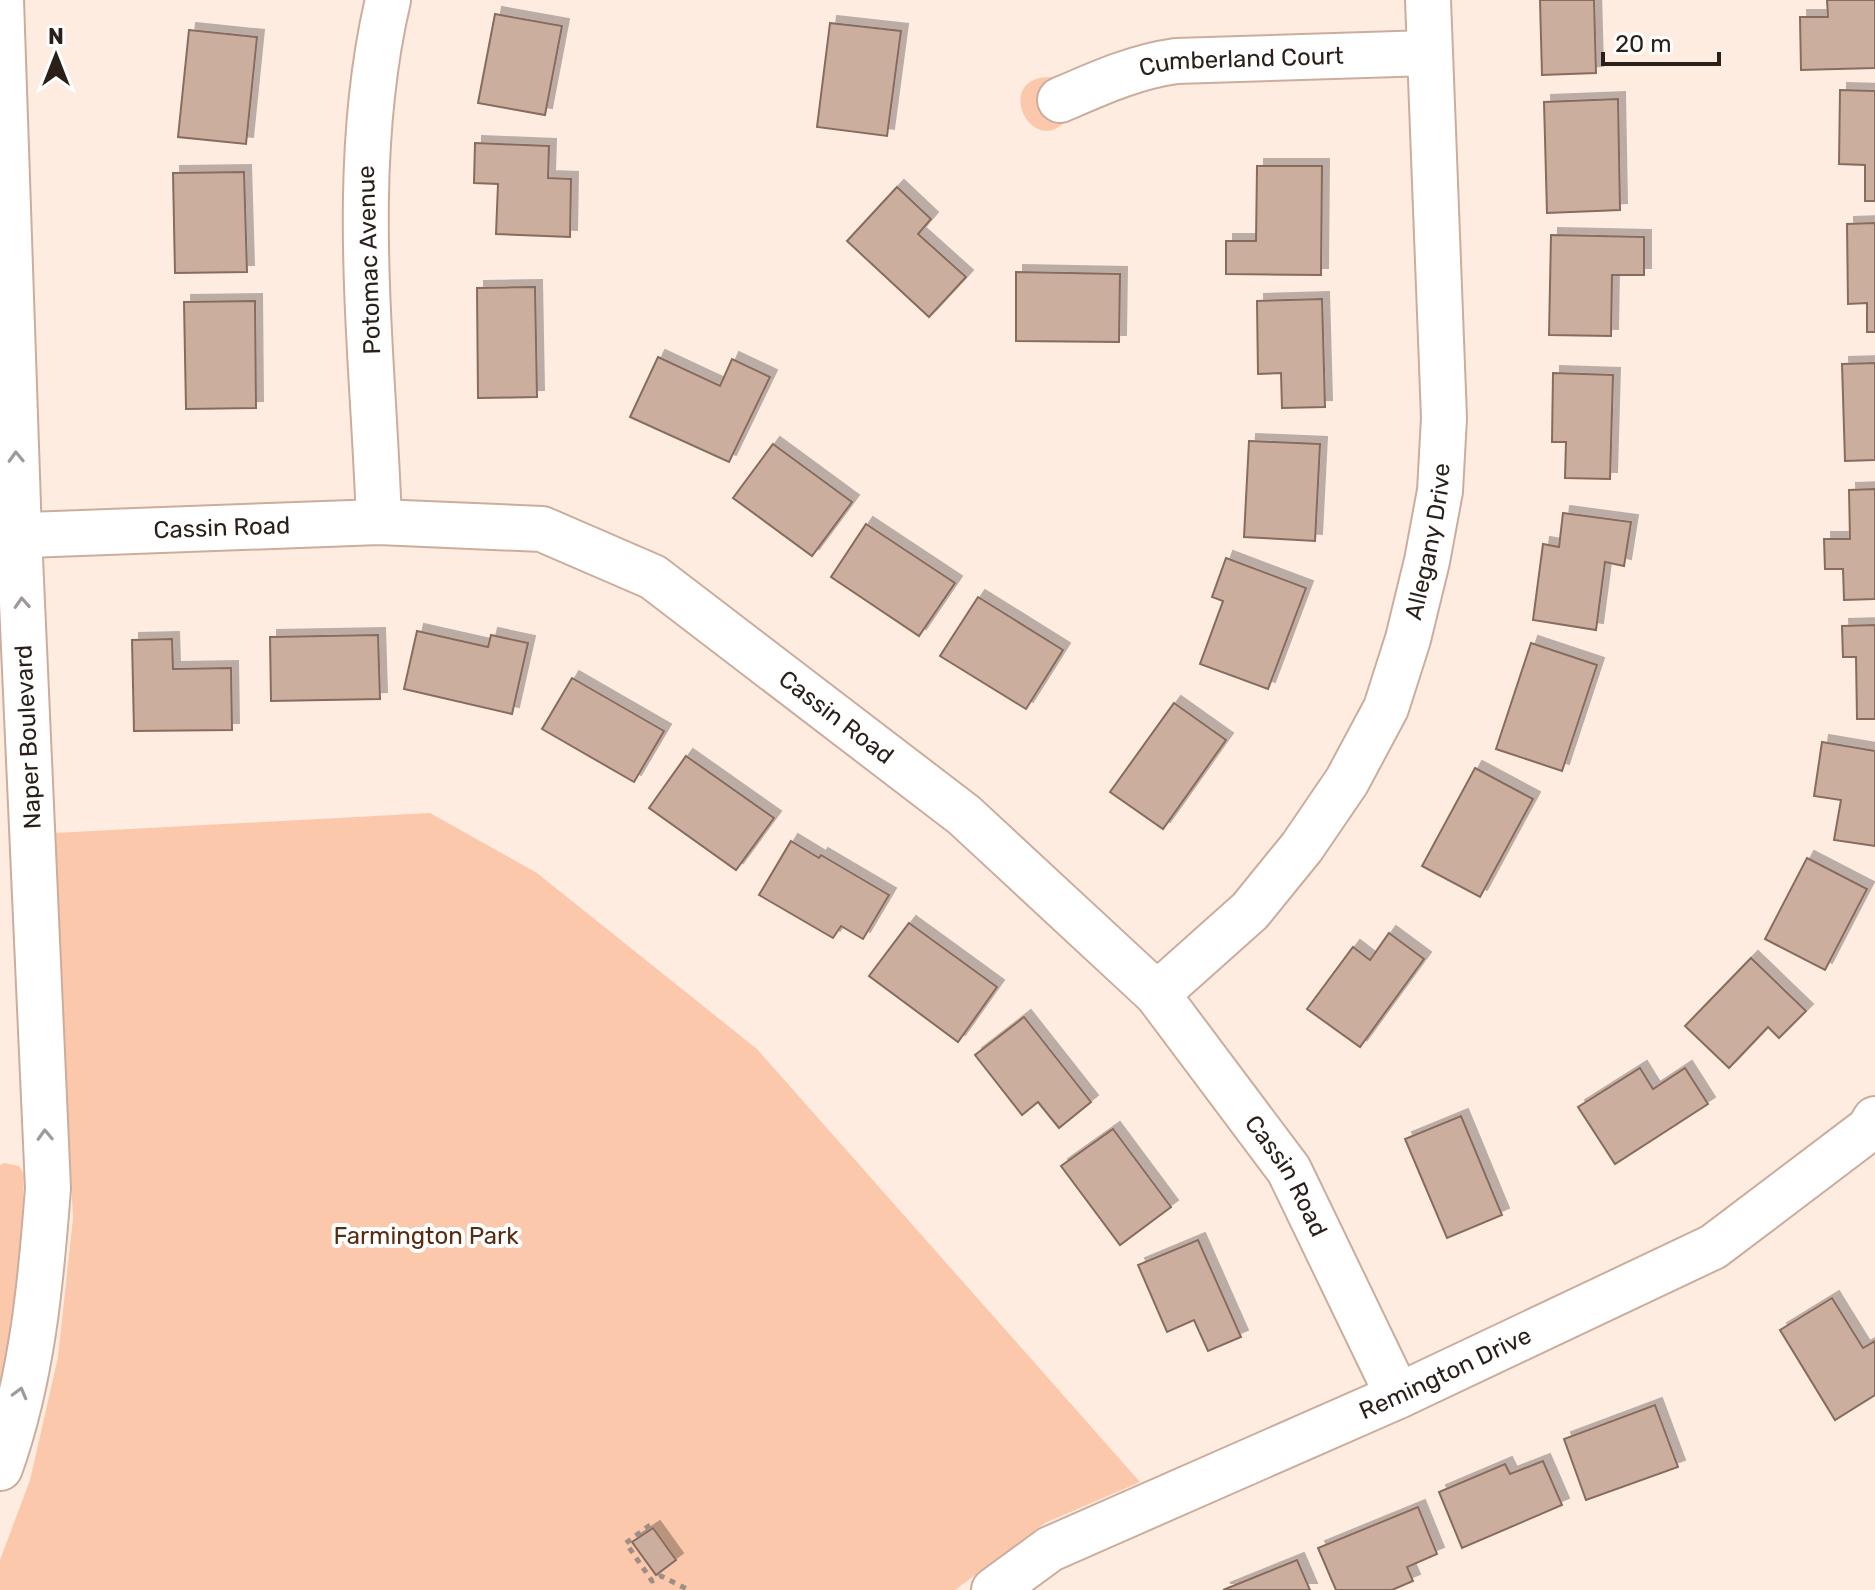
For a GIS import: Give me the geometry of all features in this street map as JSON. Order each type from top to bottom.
[{"type":"street","name":"Naper Boulevard","points":[[0,1468],[27,1367],[41,1281],[48,1188],[9,536],[1,0]]},
{"type":"street","name":"Potomac Avenue","points":[[379,522],[365,195],[367,125],[377,45],[388,0]]},
{"type":"street","name":"Allegany Drive","points":[[1157,994],[1250,911],[1302,847],[1347,781],[1386,708],[1408,639],[1440,491],[1444,418],[1428,0]]},
{"type":"street","name":"Cumberland Court","points":[[1060,100],[1116,75],[1144,66],[1176,61],[1429,53]]},
{"type":"street","name":"Cassin Road","points":[[9,536],[379,522],[542,529],[653,577],[964,815],[1157,994],[1289,1170],[1398,1396]]},
{"type":"street","name":"Remington Drive","points":[[994,1590],[1050,1549],[1398,1396],[1713,1247],[1873,1128]]},
{"type":"path","points":[[650,1525],[626,1543],[652,1581],[661,1576],[689,1590]]},
{"type":"green space","points":[[1050,77],[1058,79],[1070,116],[1056,128],[1043,131],[1032,125],[1024,115],[1020,102],[1023,90],[1032,81]]},
{"type":"green space","name":"Farmington Park","points":[[430,813],[537,873],[757,1049],[1140,1482],[1045,1523],[955,1590],[0,1590],[0,1560],[30,1480],[58,1357],[73,1218],[55,833]]},
{"type":"green space","points":[[0,1165],[19,1166],[24,1174],[17,1281],[0,1387]]},
{"type":"building","points":[[1540,0],[1594,0],[1596,73],[1542,75]]},
{"type":"building","points":[[1827,0],[1875,0],[1875,68],[1801,70],[1800,17],[1828,17]]},
{"type":"building","points":[[495,14],[562,26],[545,115],[478,103]]},
{"type":"building","points":[[830,23],[901,31],[887,136],[817,127]]},
{"type":"building","points":[[189,30],[257,37],[246,144],[178,137]]},
{"type":"building","points":[[1840,90],[1875,91],[1875,201],[1865,201],[1865,165],[1839,164]]},
{"type":"building","points":[[1618,99],[1620,210],[1547,213],[1544,102]]},
{"type":"building","points":[[475,143],[549,146],[548,178],[571,179],[570,237],[496,234],[498,184],[474,183]]},
{"type":"building","points":[[1257,166],[1322,166],[1321,275],[1226,274],[1226,241],[1256,241]]},
{"type":"building","points":[[244,172],[247,272],[175,273],[173,173]]},
{"type":"building","points":[[897,187],[931,219],[918,234],[966,277],[929,317],[847,241]]},
{"type":"building","points":[[1875,223],[1875,332],[1867,332],[1867,303],[1848,304],[1847,224]]},
{"type":"building","points":[[1551,235],[1644,237],[1644,275],[1612,275],[1611,336],[1549,335]]},
{"type":"building","points":[[1016,272],[1120,274],[1119,342],[1016,341]]},
{"type":"building","points":[[535,287],[537,397],[478,398],[477,288]]},
{"type":"building","points":[[1322,299],[1325,407],[1282,408],[1281,373],[1258,374],[1257,301]]},
{"type":"building","points":[[255,301],[256,408],[186,409],[184,302]]},
{"type":"building","points":[[658,357],[720,386],[732,359],[770,377],[729,462],[630,417]]},
{"type":"building","points":[[1875,363],[1875,460],[1845,461],[1842,364]]},
{"type":"building","points":[[1553,373],[1613,375],[1610,479],[1565,478],[1566,442],[1552,442]]},
{"type":"building","points":[[1249,441],[1320,444],[1315,541],[1244,537]]},
{"type":"building","points":[[773,444],[852,502],[812,556],[733,498]]},
{"type":"building","points":[[1875,489],[1875,599],[1844,600],[1843,569],[1825,569],[1824,539],[1850,539],[1849,490]]},
{"type":"building","points":[[1563,513],[1631,522],[1624,566],[1605,562],[1596,630],[1533,620],[1543,544],[1559,547]]},
{"type":"building","points":[[866,524],[955,583],[919,636],[831,577]]},
{"type":"building","points":[[1226,558],[1306,588],[1268,689],[1200,664],[1223,601],[1212,597]]},
{"type":"building","points":[[978,597],[1063,650],[1026,709],[940,656]]},
{"type":"building","points":[[1875,625],[1875,719],[1857,719],[1856,657],[1843,657],[1842,626]]},
{"type":"building","points":[[417,631],[488,647],[491,635],[528,643],[512,714],[404,689]]},
{"type":"building","points":[[378,635],[380,699],[271,701],[270,637]]},
{"type":"building","points":[[172,639],[173,669],[231,668],[232,730],[134,731],[132,640]]},
{"type":"building","points":[[1531,643],[1597,665],[1562,771],[1496,749]]},
{"type":"building","points":[[572,678],[664,731],[634,782],[542,729]]},
{"type":"building","points":[[1174,703],[1226,740],[1163,829],[1110,792]]},
{"type":"building","points":[[1822,742],[1875,751],[1875,846],[1834,840],[1841,800],[1814,796]]},
{"type":"building","points":[[686,756],[774,818],[736,870],[649,808]]},
{"type":"building","points":[[1475,768],[1533,799],[1480,897],[1422,866]]},
{"type":"building","points":[[791,841],[889,895],[863,939],[841,926],[833,938],[759,895]]},
{"type":"building","points":[[1807,858],[1867,889],[1825,970],[1765,939]]},
{"type":"building","points":[[909,923],[997,987],[958,1042],[869,976]]},
{"type":"building","points":[[1389,933],[1424,959],[1360,1047],[1307,1009],[1353,947],[1370,960]]},
{"type":"building","points":[[1751,958],[1806,1011],[1779,1038],[1768,1027],[1729,1068],[1685,1026]]},
{"type":"building","points":[[1024,1017],[1091,1102],[1059,1128],[1038,1102],[1022,1115],[975,1055]]},
{"type":"building","points":[[1640,1068],[1653,1089],[1685,1068],[1708,1104],[1615,1164],[1578,1107]]},
{"type":"building","points":[[1461,1116],[1502,1215],[1447,1238],[1405,1139]]},
{"type":"building","points":[[1113,1129],[1171,1207],[1120,1245],[1061,1166]]},
{"type":"building","points":[[1198,1240],[1241,1337],[1208,1351],[1194,1320],[1167,1332],[1138,1265]]},
{"type":"building","points":[[1832,1298],[1863,1348],[1875,1341],[1875,1395],[1835,1420],[1780,1330]]},
{"type":"building","points":[[1655,1405],[1678,1467],[1586,1500],[1564,1439]]},
{"type":"building","points":[[1543,1461],[1562,1505],[1462,1548],[1439,1492],[1505,1464],[1510,1474]]},
{"type":"building","points":[[1418,1507],[1437,1554],[1407,1567],[1413,1581],[1392,1590],[1336,1590],[1318,1548]]},
{"type":"building","points":[[653,1528],[676,1560],[656,1575],[632,1542]]},
{"type":"building","points":[[1297,1560],[1310,1590],[1223,1590]]}]
